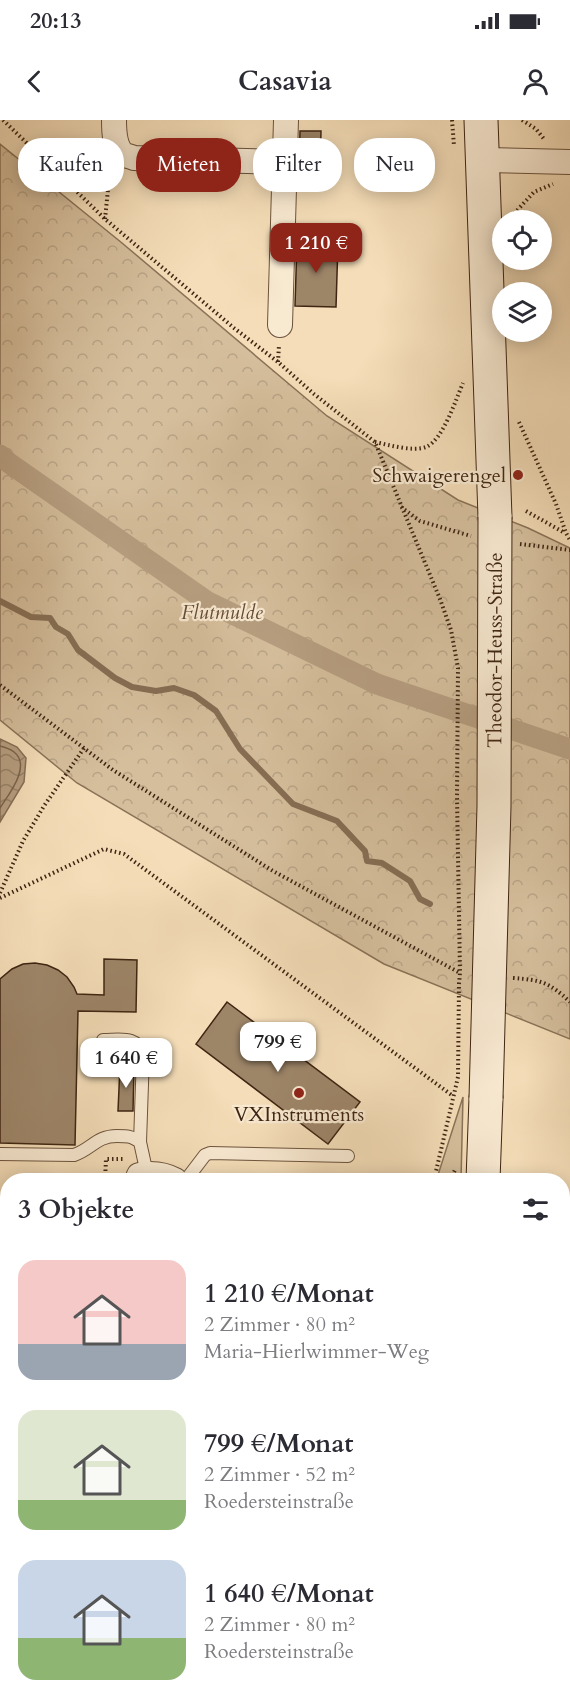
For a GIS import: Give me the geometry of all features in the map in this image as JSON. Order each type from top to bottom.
[{"type":"main road","name":"Theodor-Heuss-Straße","points":[[481,120],[510,514],[494,806],[483,1173]]},
{"type":"street","points":[[114,120],[115,138]]},
{"type":"street","points":[[286,120],[286,138]]},
{"type":"street","points":[[124,155],[134,158],[253,161]]},
{"type":"street","points":[[484,160],[564,162]]},
{"type":"street","points":[[280,325],[284,192]]},
{"type":"lane","points":[[103,1040],[134,1041],[141,1046],[143,1055],[140,1142],[142,1173]]},
{"type":"lane","points":[[0,1154],[74,1155],[81,1153],[105,1136],[132,1136],[140,1142]]},
{"type":"lane","points":[[191,1173],[205,1155],[210,1153],[348,1155]]},
{"type":"path","points":[[3,120],[105,219],[234,328],[375,442],[440,600],[451,630],[458,668],[457,797],[460,973],[458,1077],[436,1173]]},
{"type":"path","points":[[518,210],[534,192],[553,184],[564,162]]},
{"type":"path","points":[[105,219],[108,192]]},
{"type":"path","points":[[375,442],[417,448],[427,447],[441,432],[466,374]]},
{"type":"path","points":[[514,415],[524,431],[570,540]]},
{"type":"path","points":[[510,514],[566,533]]},
{"type":"path","points":[[0,685],[113,770],[273,872],[460,973]]},
{"type":"path","points":[[0,896],[23,841],[84,748]]},
{"type":"path","points":[[0,896],[104,849],[124,854],[453,1096]]},
{"type":"path","points":[[504,977],[537,980],[558,990],[570,1002]]},
{"type":"path","points":[[105,1173],[106,1159],[125,1159]]},
{"type":"green space","name":"Flutmulde","points":[[0,144],[18,159],[18,192],[59,192],[327,416],[458,500],[528,528],[570,548],[570,1039],[384,964],[77,783],[0,720]]},
{"type":"green space","points":[[463,1097],[461,1173],[439,1173]]},
{"type":"water","points":[[0,739],[17,747],[26,758],[24,782],[0,822]]},
{"type":"building","points":[[300,131],[321,131],[321,138],[300,138]]},
{"type":"building","points":[[297,242],[338,243],[336,307],[295,306]]},
{"type":"building","points":[[104,959],[137,960],[136,1012],[78,1011],[75,1145],[0,1143],[0,979],[12,969],[23,964],[35,963],[58,970],[67,977],[77,994],[104,995]]},
{"type":"building","points":[[227,1002],[360,1102],[328,1144],[196,1044]]},
{"type":"building","points":[[120,1066],[134,1067],[133,1111],[118,1111]]},
{"type":"waterway","name":"Flutmulde","points":[[0,455],[208,602],[377,684],[570,749]]},
{"type":"waterway","points":[[0,601],[31,617],[50,618],[56,627],[68,634],[78,650],[115,678],[132,687],[156,691],[174,688],[194,695],[216,711],[240,749],[293,804],[337,821],[365,851],[367,861],[382,863],[410,881],[420,899],[430,904]]},
{"type":"place","name":"Schwaigerengel","points":[[518,475]]},
{"type":"place","name":"VXInstruments","points":[[299,1093]]}]
